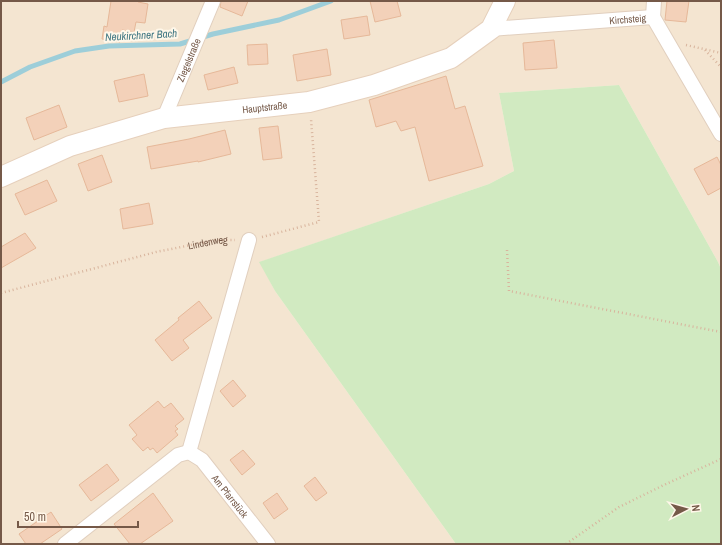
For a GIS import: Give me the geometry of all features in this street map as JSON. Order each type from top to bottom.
[{"type":"main road","name":"Hauptstraße","points":[[1,177],[70,146],[164,118],[309,102],[374,85],[451,58],[491,30],[505,1]]},
{"type":"street","name":"Ziegelstraße","points":[[164,118],[213,1]]},
{"type":"street","points":[[653,17],[654,1]]},
{"type":"street","name":"Kirchsteig","points":[[491,30],[653,17],[666,42],[721,134]]},
{"type":"street","points":[[65,544],[178,455],[189,452],[249,240]]},
{"type":"street","name":"Am Pfarrstück","points":[[189,452],[202,460],[268,544]]},
{"type":"path","points":[[666,42],[680,43],[721,53]]},
{"type":"path","points":[[705,50],[721,67]]},
{"type":"path","name":"Lindenweg","points":[[1,293],[156,252],[216,240],[249,240],[319,222],[309,102]]},
{"type":"path","points":[[507,250],[509,291],[721,332]]},
{"type":"path","points":[[566,544],[620,507],[721,459]]},
{"type":"shaded area","points":[[1,1],[721,1],[721,269],[619,85],[499,93],[514,171],[489,184],[260,262],[275,291],[456,544],[1,544]]},
{"type":"green space","points":[[619,85],[721,269],[721,544],[456,544],[275,291],[259,262],[489,184],[514,171],[499,93]]},
{"type":"building","points":[[111,1],[138,1],[148,4],[145,23],[136,22],[134,32],[122,30],[120,42],[102,39],[104,26],[107,27]]},
{"type":"building","points":[[221,1],[248,1],[242,16],[220,7]]},
{"type":"building","points":[[370,1],[397,1],[401,16],[375,22]]},
{"type":"building","points":[[667,1],[689,1],[686,22],[665,20]]},
{"type":"building","points":[[367,16],[370,35],[344,39],[341,20]]},
{"type":"building","points":[[554,40],[557,68],[525,70],[523,43]]},
{"type":"building","points":[[267,44],[268,64],[248,65],[247,45]]},
{"type":"building","points":[[327,49],[331,75],[297,81],[293,55]]},
{"type":"building","points":[[234,67],[238,83],[208,90],[204,75]]},
{"type":"building","points":[[144,74],[148,96],[119,102],[114,81]]},
{"type":"building","points":[[446,76],[455,109],[465,106],[483,166],[429,181],[415,127],[401,131],[396,121],[376,127],[369,100]]},
{"type":"building","points":[[59,105],[67,127],[34,140],[26,118]]},
{"type":"building","points":[[278,126],[282,158],[263,160],[259,128]]},
{"type":"building","points":[[225,130],[231,154],[198,162],[151,169],[147,147]]},
{"type":"building","points":[[102,155],[112,182],[88,191],[78,164]]},
{"type":"building","points":[[717,157],[721,165],[721,188],[708,195],[694,169]]},
{"type":"building","points":[[47,180],[57,201],[25,215],[15,194]]},
{"type":"building","points":[[149,203],[153,224],[123,229],[120,209]]},
{"type":"building","points":[[25,233],[36,248],[1,268],[1,247]]},
{"type":"building","points":[[199,301],[212,318],[183,340],[189,348],[172,361],[155,340],[179,320],[178,318]]},
{"type":"building","points":[[233,380],[246,396],[233,407],[220,391]]},
{"type":"building","points":[[158,401],[164,408],[171,403],[184,419],[175,426],[178,429],[175,431],[178,435],[157,453],[153,448],[150,450],[148,447],[143,451],[132,439],[137,435],[129,425]]},
{"type":"building","points":[[243,450],[255,464],[242,475],[230,460]]},
{"type":"building","points":[[107,464],[119,480],[91,501],[79,485]]},
{"type":"building","points":[[315,477],[327,493],[316,501],[304,486]]},
{"type":"building","points":[[153,493],[173,521],[140,544],[130,544],[114,524]]},
{"type":"building","points":[[277,493],[288,509],[274,519],[263,503]]},
{"type":"building","points":[[51,512],[62,529],[40,544],[26,544],[19,534]]},
{"type":"waterway","name":"Neukirchner Bach","points":[[1,82],[30,67],[75,51],[109,46],[180,44],[213,34],[279,20],[331,1]]}]
